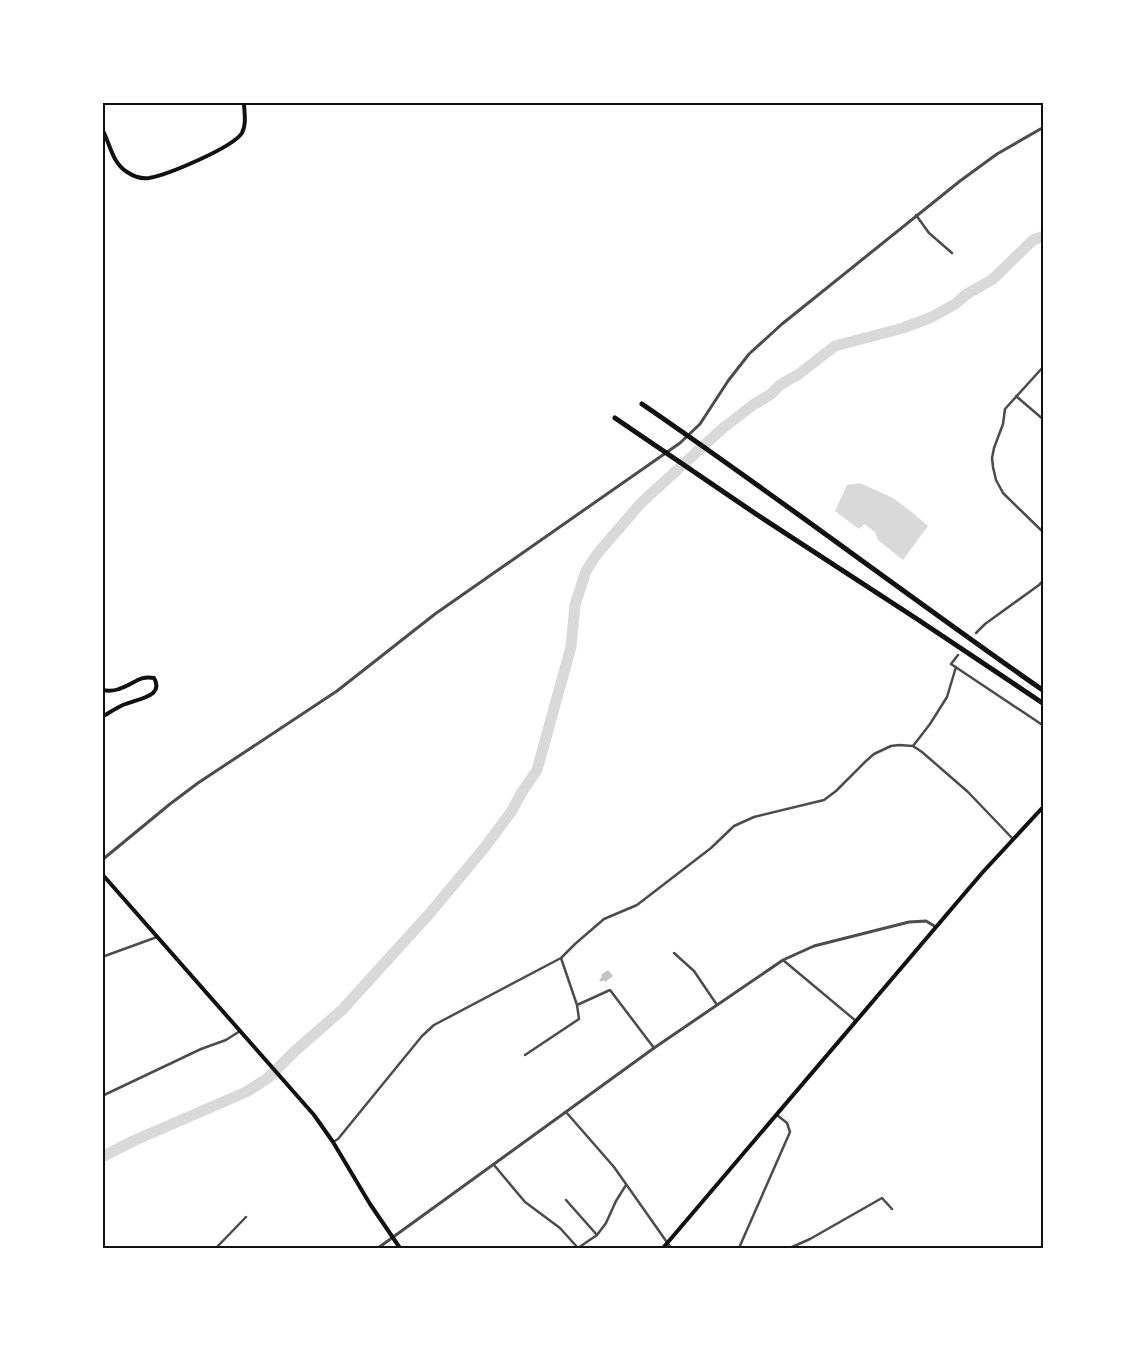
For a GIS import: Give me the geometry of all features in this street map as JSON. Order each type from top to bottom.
[{"type":"highway","points":[[642,404],[773,495],[1044,691]]},
{"type":"highway","points":[[615,418],[756,514],[1044,704]]},
{"type":"main road","points":[[102,129],[107,137],[114,158],[125,172],[139,178],[148,178],[187,165],[228,145],[238,137],[245,124],[244,102]]},
{"type":"main road","points":[[102,690],[112,691],[120,689],[147,677],[154,678],[157,683],[156,688],[148,696],[122,706],[102,717]]},
{"type":"main road","points":[[664,1248],[982,873],[1044,806]]},
{"type":"main road","points":[[102,874],[314,1114],[400,1248]]},
{"type":"street","points":[[102,860],[198,783],[337,691],[436,614],[680,443],[700,424],[728,381],[749,354],[792,315],[979,166],[1021,139],[1044,127]]},
{"type":"street","points":[[916,215],[922,226],[952,254]]},
{"type":"street","points":[[1044,366],[1004,408],[1002,424],[992,458],[996,480],[1003,493],[1044,533]]},
{"type":"street","points":[[1016,396],[1044,420]]},
{"type":"street","points":[[976,633],[985,624],[1044,580]]},
{"type":"street","points":[[958,655],[951,664],[1044,726]]},
{"type":"street","points":[[913,746],[947,697],[956,667]]},
{"type":"street","points":[[333,1142],[338,1139],[422,1036],[434,1025],[561,958],[604,919],[637,905],[711,848],[734,826],[754,817],[824,800],[836,792],[874,754],[891,746],[913,746],[937,763],[1013,839]]},
{"type":"street","points":[[378,1248],[654,1048],[782,960],[814,946],[909,922],[926,921],[936,927]]},
{"type":"street","points":[[102,957],[158,937]]},
{"type":"street","points":[[674,953],[694,970],[717,1005]]},
{"type":"street","points":[[525,1055],[579,1019],[577,1005],[561,958]]},
{"type":"street","points":[[782,960],[856,1021]]},
{"type":"street","points":[[577,1005],[610,990],[654,1048]]},
{"type":"street","points":[[102,1096],[201,1049],[226,1040],[240,1031]]},
{"type":"street","points":[[566,1112],[637,1199],[671,1248]]},
{"type":"street","points":[[738,1248],[790,1132],[787,1123],[777,1115]]},
{"type":"street","points":[[494,1165],[525,1202],[560,1228],[578,1248],[597,1235],[606,1223],[626,1185]]},
{"type":"street","points":[[790,1248],[810,1239],[882,1198],[892,1209]]},
{"type":"street","points":[[566,1200],[597,1235]]},
{"type":"street","points":[[216,1248],[246,1217]]},
{"type":"shaded area","points":[[860,483],[893,498],[928,526],[903,560],[878,540],[875,532],[864,524],[859,529],[835,511],[847,485]]},
{"type":"building","points":[[608,970],[613,976],[605,982],[604,980],[601,982],[599,980],[602,977],[601,975]]},
{"type":"waterway","points":[[102,1157],[133,1141],[246,1092],[268,1078],[295,1051],[342,1010],[430,913],[485,847],[511,812],[537,770],[571,647],[575,605],[586,571],[597,554],[641,503],[723,428],[835,346],[903,328],[932,317],[993,279],[1033,240],[1044,236]]}]
